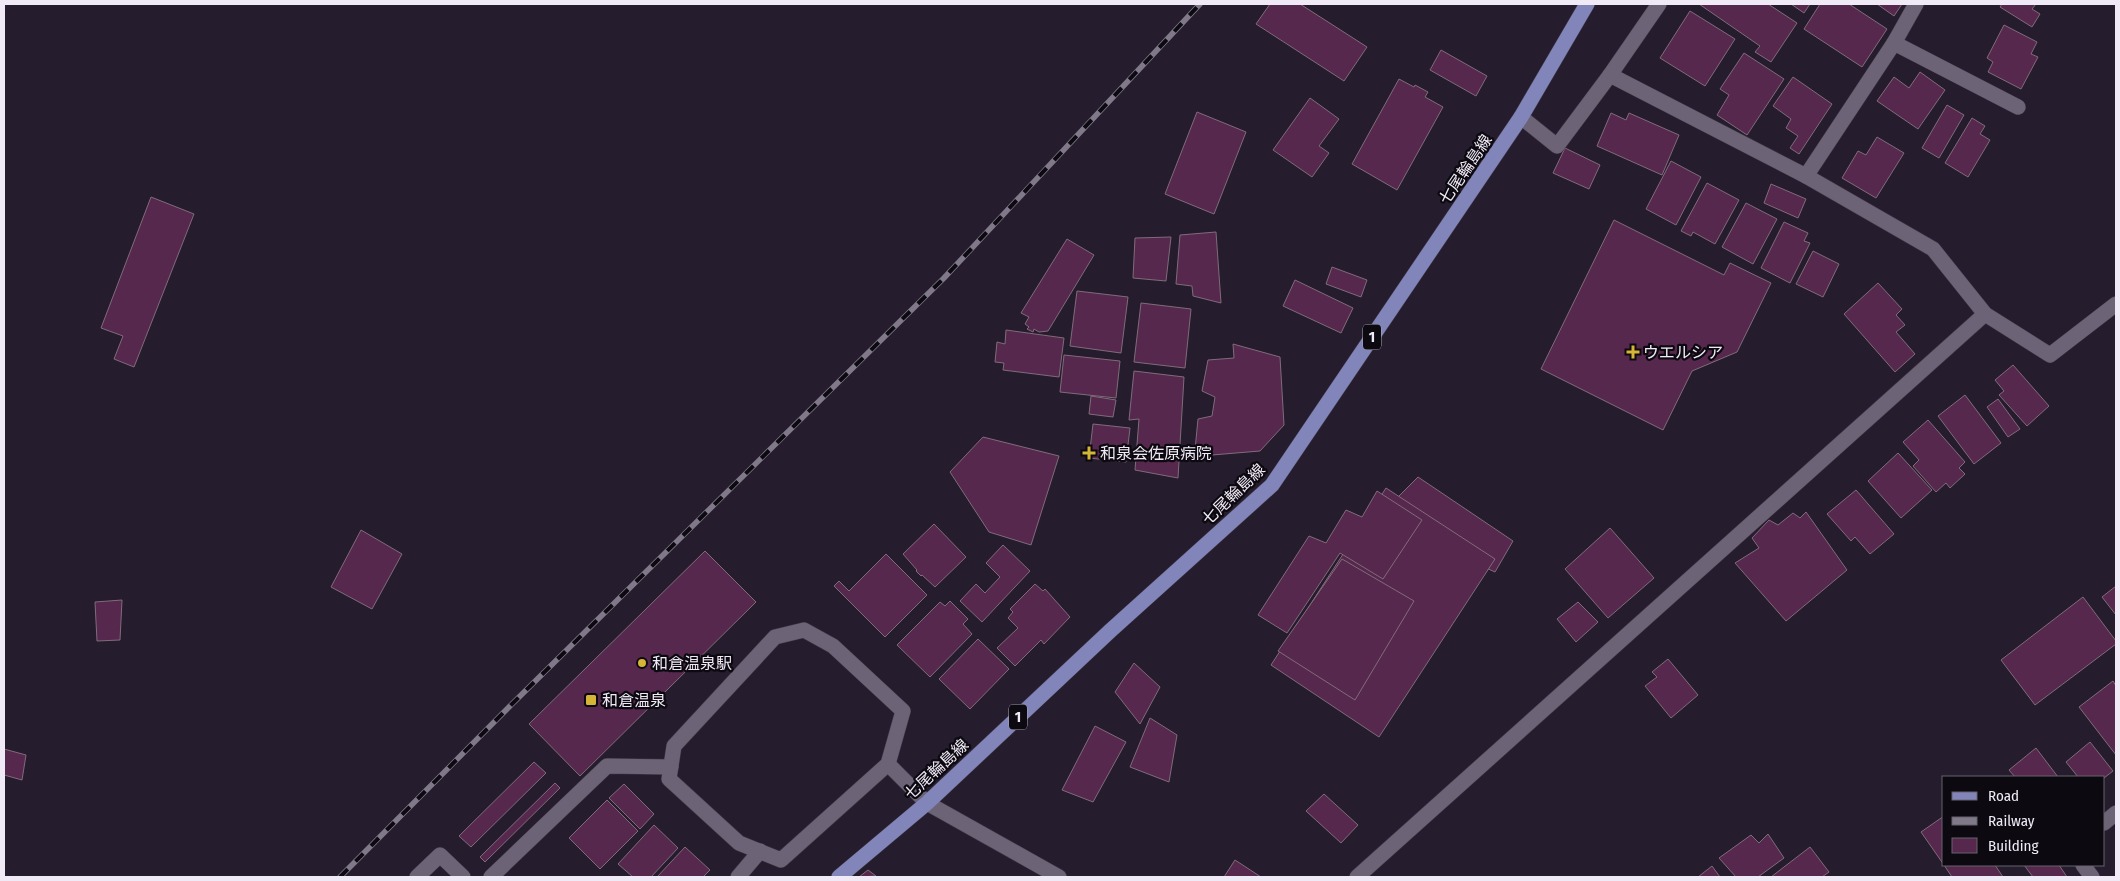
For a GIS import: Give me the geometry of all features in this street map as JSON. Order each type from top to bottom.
[{"type":"main road","name":"七尾輪島線","points":[[839,877],[927,803],[1110,631],[1272,485],[1520,117],[1587,4]]},
{"type":"street","points":[[1520,117],[1557,146],[1610,75],[1659,4]]},
{"type":"street","points":[[1806,176],[1894,43],[1916,4]]},
{"type":"street","points":[[1894,43],[2018,107]]},
{"type":"street","points":[[1610,75],[1806,176],[1933,249],[1985,314],[2050,355],[2116,304]]},
{"type":"street","points":[[1357,877],[1985,314]]},
{"type":"street","points":[[804,630],[833,646],[903,711],[888,764],[781,860],[739,843],[669,780],[671,767],[674,746],[775,637],[804,630]]},
{"type":"street","points":[[888,764],[927,803],[1059,877]]},
{"type":"street","points":[[491,877],[607,766],[671,767]]},
{"type":"street","points":[[2105,822],[2116,813]]},
{"type":"street","points":[[738,877],[760,852]]},
{"type":"street","points":[[417,877],[440,854],[463,877]]},
{"type":"street","points":[[2085,866],[2092,877]]},
{"type":"building","points":[[1270,4],[1300,4],[1367,47],[1344,81],[1256,24]]},
{"type":"building","points":[[1699,4],[1768,4],[1797,23],[1771,62],[1755,52],[1760,46]]},
{"type":"building","points":[[1791,4],[1810,4],[1804,13]]},
{"type":"building","points":[[1820,4],[1849,4],[1887,29],[1862,67],[1804,29]]},
{"type":"building","points":[[1877,4],[1902,4],[1894,16]]},
{"type":"building","points":[[2002,4],[2036,4],[2032,9],[2040,14],[2032,27],[2000,7]]},
{"type":"building","points":[[1690,11],[1735,39],[1705,86],[1660,58]]},
{"type":"building","points":[[2004,25],[2037,42],[2031,54],[2038,57],[2021,89],[1988,72],[1993,62],[1987,58]]},
{"type":"building","points":[[1441,50],[1487,76],[1476,96],[1430,70]]},
{"type":"building","points":[[1744,53],[1784,79],[1747,135],[1717,115],[1729,95],[1720,89]]},
{"type":"building","points":[[1920,72],[1945,90],[1918,129],[1877,101],[1894,77],[1909,88]]},
{"type":"building","points":[[1793,77],[1832,104],[1799,154],[1790,148],[1798,136],[1786,128],[1791,119],[1773,106]]},
{"type":"building","points":[[1399,79],[1428,92],[1425,97],[1443,107],[1397,190],[1352,164]]},
{"type":"building","points":[[1310,98],[1339,119],[1319,146],[1329,153],[1312,177],[1273,150]]},
{"type":"building","points":[[1947,105],[1964,115],[1939,158],[1922,148]]},
{"type":"building","points":[[1197,112],[1246,132],[1214,214],[1165,194]]},
{"type":"building","points":[[1611,113],[1626,120],[1629,113],[1679,135],[1662,175],[1597,146]]},
{"type":"building","points":[[1972,118],[1985,126],[1980,134],[1990,140],[1968,177],[1945,163]]},
{"type":"building","points":[[1877,137],[1904,153],[1876,198],[1842,178],[1858,151],[1866,155]]},
{"type":"building","points":[[1565,148],[1600,165],[1589,189],[1553,173]]},
{"type":"building","points":[[1671,161],[1701,177],[1676,225],[1646,209]]},
{"type":"building","points":[[1707,183],[1739,200],[1715,244],[1693,232],[1691,236],[1681,231]]},
{"type":"building","points":[[1771,184],[1806,199],[1798,218],[1764,203]]},
{"type":"building","points":[[151,197],[194,214],[134,367],[114,359],[123,336],[101,328]]},
{"type":"building","points":[[1746,203],[1777,219],[1753,264],[1722,247]]},
{"type":"building","points":[[1614,220],[1724,275],[1730,263],[1771,283],[1737,352],[1692,371],[1663,430],[1541,369]]},
{"type":"building","points":[[1784,222],[1808,233],[1804,241],[1810,243],[1790,283],[1761,268]]},
{"type":"building","points":[[1216,232],[1221,303],[1193,296],[1192,286],[1176,284],[1180,235]]},
{"type":"building","points":[[1171,237],[1166,281],[1133,278],[1135,238]]},
{"type":"building","points":[[1067,239],[1094,255],[1048,331],[1039,332],[1034,329],[1033,332],[1027,329],[1029,327],[1025,324],[1029,317],[1021,313]]},
{"type":"building","points":[[1813,251],[1839,264],[1823,297],[1796,284]]},
{"type":"building","points":[[1332,267],[1367,280],[1361,297],[1326,284]]},
{"type":"building","points":[[1295,280],[1353,308],[1341,333],[1283,306]]},
{"type":"building","points":[[1878,283],[1902,309],[1896,315],[1905,325],[1896,332],[1915,354],[1895,372],[1844,314]]},
{"type":"building","points":[[1077,291],[1128,297],[1121,353],[1070,346]]},
{"type":"building","points":[[1141,303],[1191,309],[1185,368],[1134,362]]},
{"type":"building","points":[[1006,330],[1064,338],[1059,377],[1003,370],[1004,363],[995,362],[997,342],[1005,344]]},
{"type":"building","points":[[1233,344],[1280,357],[1284,425],[1260,451],[1212,455],[1212,446],[1195,450],[1198,419],[1212,416],[1215,397],[1202,391],[1208,360],[1234,358]]},
{"type":"building","points":[[1064,355],[1120,361],[1116,398],[1060,392]]},
{"type":"building","points":[[2013,365],[2049,406],[2027,426],[1999,395],[2004,391],[1995,380]]},
{"type":"building","points":[[1134,371],[1184,377],[1178,478],[1135,470],[1139,419],[1129,420]]},
{"type":"building","points":[[1965,395],[2001,443],[1974,464],[1938,416]]},
{"type":"building","points":[[1091,396],[1116,400],[1113,417],[1089,414]]},
{"type":"building","points":[[1998,399],[2020,429],[2008,437],[1987,407]]},
{"type":"building","points":[[1928,420],[1965,462],[1959,468],[1965,474],[1950,488],[1946,483],[1936,492],[1913,466],[1919,460],[1903,442]]},
{"type":"building","points":[[1093,424],[1130,428],[1126,462],[1089,458]]},
{"type":"building","points":[[983,437],[1059,456],[1031,545],[989,532],[950,472]]},
{"type":"building","points":[[1898,453],[1932,490],[1901,518],[1868,481]]},
{"type":"building","points":[[1418,477],[1513,541],[1495,572],[1484,567],[1447,625],[1421,606],[1422,599],[1391,581],[1428,520],[1397,498]]},
{"type":"building","points":[[1386,488],[1495,559],[1379,737],[1271,665]]},
{"type":"building","points":[[1856,490],[1894,534],[1870,554],[1855,537],[1851,541],[1827,514]]},
{"type":"building","points":[[1377,491],[1422,520],[1383,579],[1340,553],[1287,633],[1258,615],[1309,536],[1326,543],[1346,510],[1362,517]]},
{"type":"building","points":[[1806,512],[1847,570],[1786,621],[1735,563],[1759,548],[1752,538],[1769,520],[1778,525],[1793,513],[1800,518]]},
{"type":"building","points":[[934,524],[966,557],[935,587],[916,571],[903,554]]},
{"type":"building","points":[[1610,528],[1654,578],[1608,618],[1565,569]]},
{"type":"building","points":[[361,530],[402,554],[372,609],[331,587]]},
{"type":"building","points":[[1003,545],[1030,571],[982,622],[960,601],[976,584],[985,593],[1000,577],[986,563]]},
{"type":"building","name":"和倉温泉駅","points":[[705,551],[756,602],[580,776],[529,724]]},
{"type":"building","points":[[886,554],[927,595],[885,637],[834,586],[839,581],[849,591]]},
{"type":"building","points":[[1342,559],[1414,601],[1355,700],[1278,651]]},
{"type":"building","points":[[1035,584],[1043,591],[1045,589],[1070,617],[1044,644],[1041,640],[1015,666],[997,648],[1018,628],[1008,618],[1013,612],[1010,609]]},
{"type":"building","points":[[2116,586],[2116,615],[2102,597]]},
{"type":"building","points":[[2083,597],[2116,641],[2116,644],[2035,705],[2001,660]]},
{"type":"building","points":[[122,600],[120,640],[97,641],[95,602]]},
{"type":"building","points":[[950,601],[968,619],[963,624],[972,634],[930,677],[897,645],[940,602],[945,606]]},
{"type":"building","points":[[1578,602],[1598,622],[1576,642],[1557,619]]},
{"type":"building","points":[[978,639],[1009,669],[970,709],[939,679]]},
{"type":"building","points":[[1668,659],[1698,695],[1671,718],[1645,686],[1657,677],[1652,672]]},
{"type":"building","points":[[1134,663],[1160,687],[1140,724],[1115,692]]},
{"type":"building","points":[[2113,681],[2116,686],[2116,755],[2079,707]]},
{"type":"building","points":[[1150,718],[1177,735],[1169,782],[1130,767]]},
{"type":"building","points":[[1095,726],[1126,742],[1093,802],[1062,790]]},
{"type":"building","points":[[2090,742],[2113,771],[2105,777],[2077,776],[2066,762]]},
{"type":"building","points":[[2036,748],[2057,776],[2014,776],[2009,770]]},
{"type":"building","points":[[4,749],[26,755],[22,780],[4,775]]},
{"type":"building","points":[[534,762],[546,773],[471,847],[459,836]]},
{"type":"building","points":[[555,783],[560,788],[485,862],[480,857]]},
{"type":"building","points":[[624,784],[654,814],[640,829],[609,798]]},
{"type":"building","points":[[1324,794],[1358,825],[1341,843],[1306,811]]},
{"type":"building","points":[[607,800],[638,831],[600,869],[569,838]]},
{"type":"building","points":[[1942,817],[1942,862],[1921,832]]},
{"type":"building","points":[[654,825],[678,848],[651,877],[633,877],[618,864]]},
{"type":"building","points":[[1768,834],[1784,858],[1758,877],[1736,877],[1719,858],[1751,835],[1759,843]]},
{"type":"building","points":[[685,847],[710,870],[703,877],[657,877]]},
{"type":"building","points":[[1810,847],[1829,872],[1822,877],[1771,877]]},
{"type":"building","points":[[1235,860],[1261,877],[1224,877]]},
{"type":"building","points":[[1712,866],[1720,877],[1698,877]]},
{"type":"building","points":[[1945,866],[1996,866],[2003,877],[1952,877]]},
{"type":"building","points":[[2025,866],[2060,866],[2067,877],[2033,877]]},
{"type":"building","points":[[868,870],[876,876],[859,877]]},
{"type":"railway","points":[[340,877],[511,705],[944,278],[1200,4]]},
{"type":"place","name":"ウエルシア","points":[[1633,352]]},
{"type":"place","name":"和泉会佐原病院","points":[[1089,453]]},
{"type":"place","name":"和倉温泉駅","points":[[642,663]]},
{"type":"place","name":"和倉温泉","points":[[591,700]]}]
